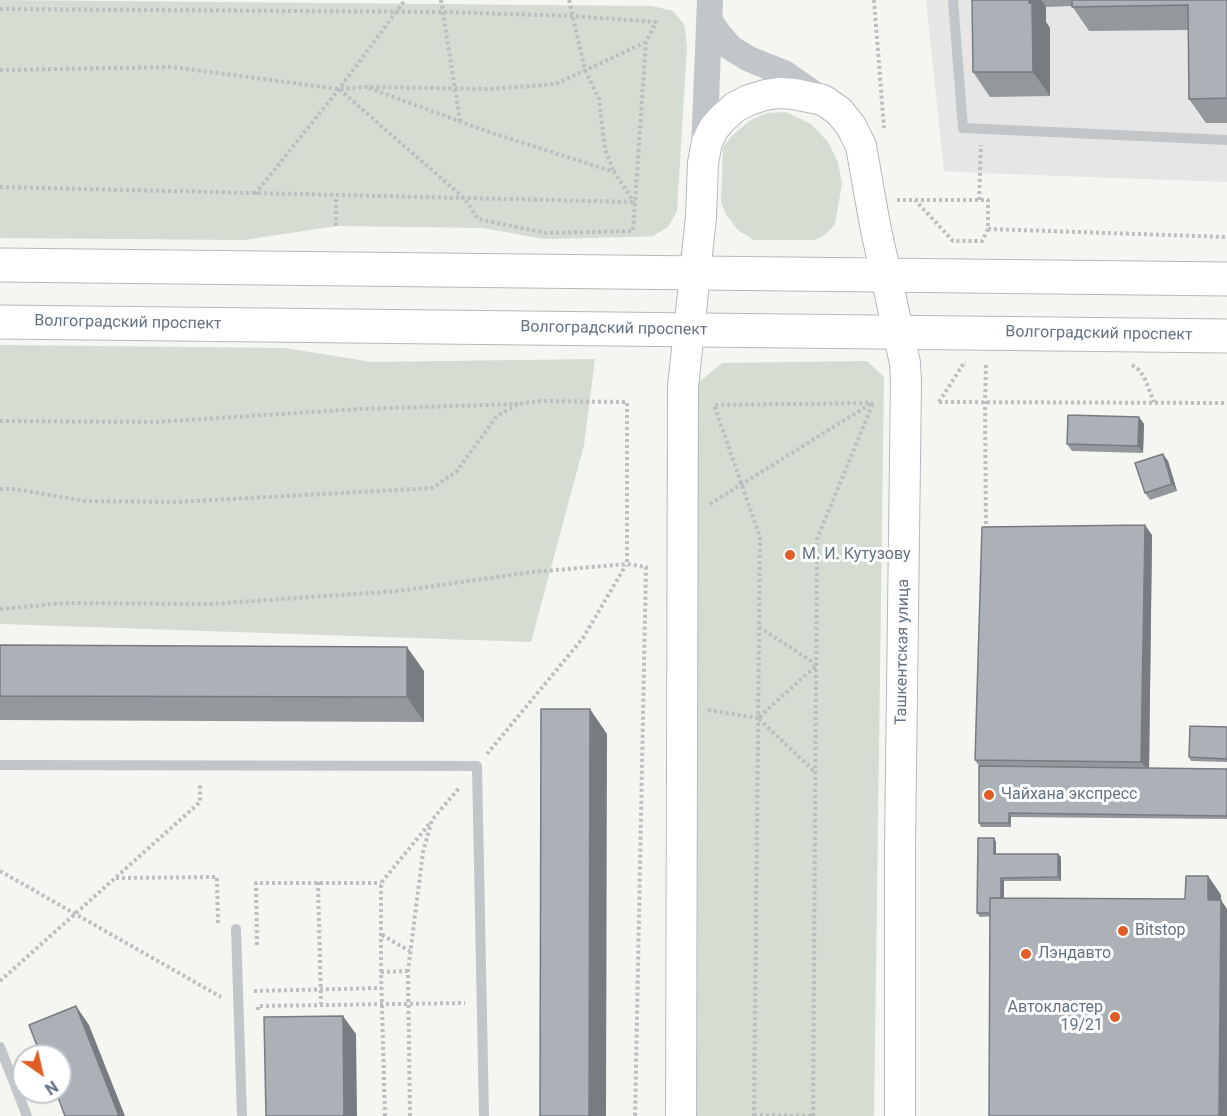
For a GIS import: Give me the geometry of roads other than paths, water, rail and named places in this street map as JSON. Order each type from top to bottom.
[{"type":"main road","name":"Ташкентская улица","points":[[681,1116],[683,387],[701,217],[703,163],[714,128],[723,117],[735,107],[749,100],[779,93],[823,100],[839,111],[851,126],[861,146],[875,225],[905,363],[900,1116]]},
{"type":"main road","points":[[0,265],[1227,279]]},
{"type":"main road","name":"Волгоградский проспект","points":[[0,322],[1227,336]]},
{"type":"street","name":"Ташкентская улица","points":[[710,10],[718,33],[731,48],[749,59],[784,73],[823,100]]},
{"type":"street","name":"Ташкентская улица","points":[[703,163],[710,10]]},
{"type":"lane","points":[[953,0],[963,128],[1227,140]]},
{"type":"lane","points":[[0,765],[477,766],[484,1116]]},
{"type":"lane","points":[[236,929],[242,1116]]},
{"type":"lane","points":[[0,1047],[27,1116]]},
{"type":"place","name":"М. И. Кутузову","points":[[790,555]]},
{"type":"place","name":"Чайхана экспресс","points":[[989,795]]},
{"type":"place","name":"Bitstop","points":[[1123,931]]},
{"type":"place","name":"Лэндавто","points":[[1026,954]]},
{"type":"place","name":"Автокластер 19/21","points":[[1115,1017]]}]
